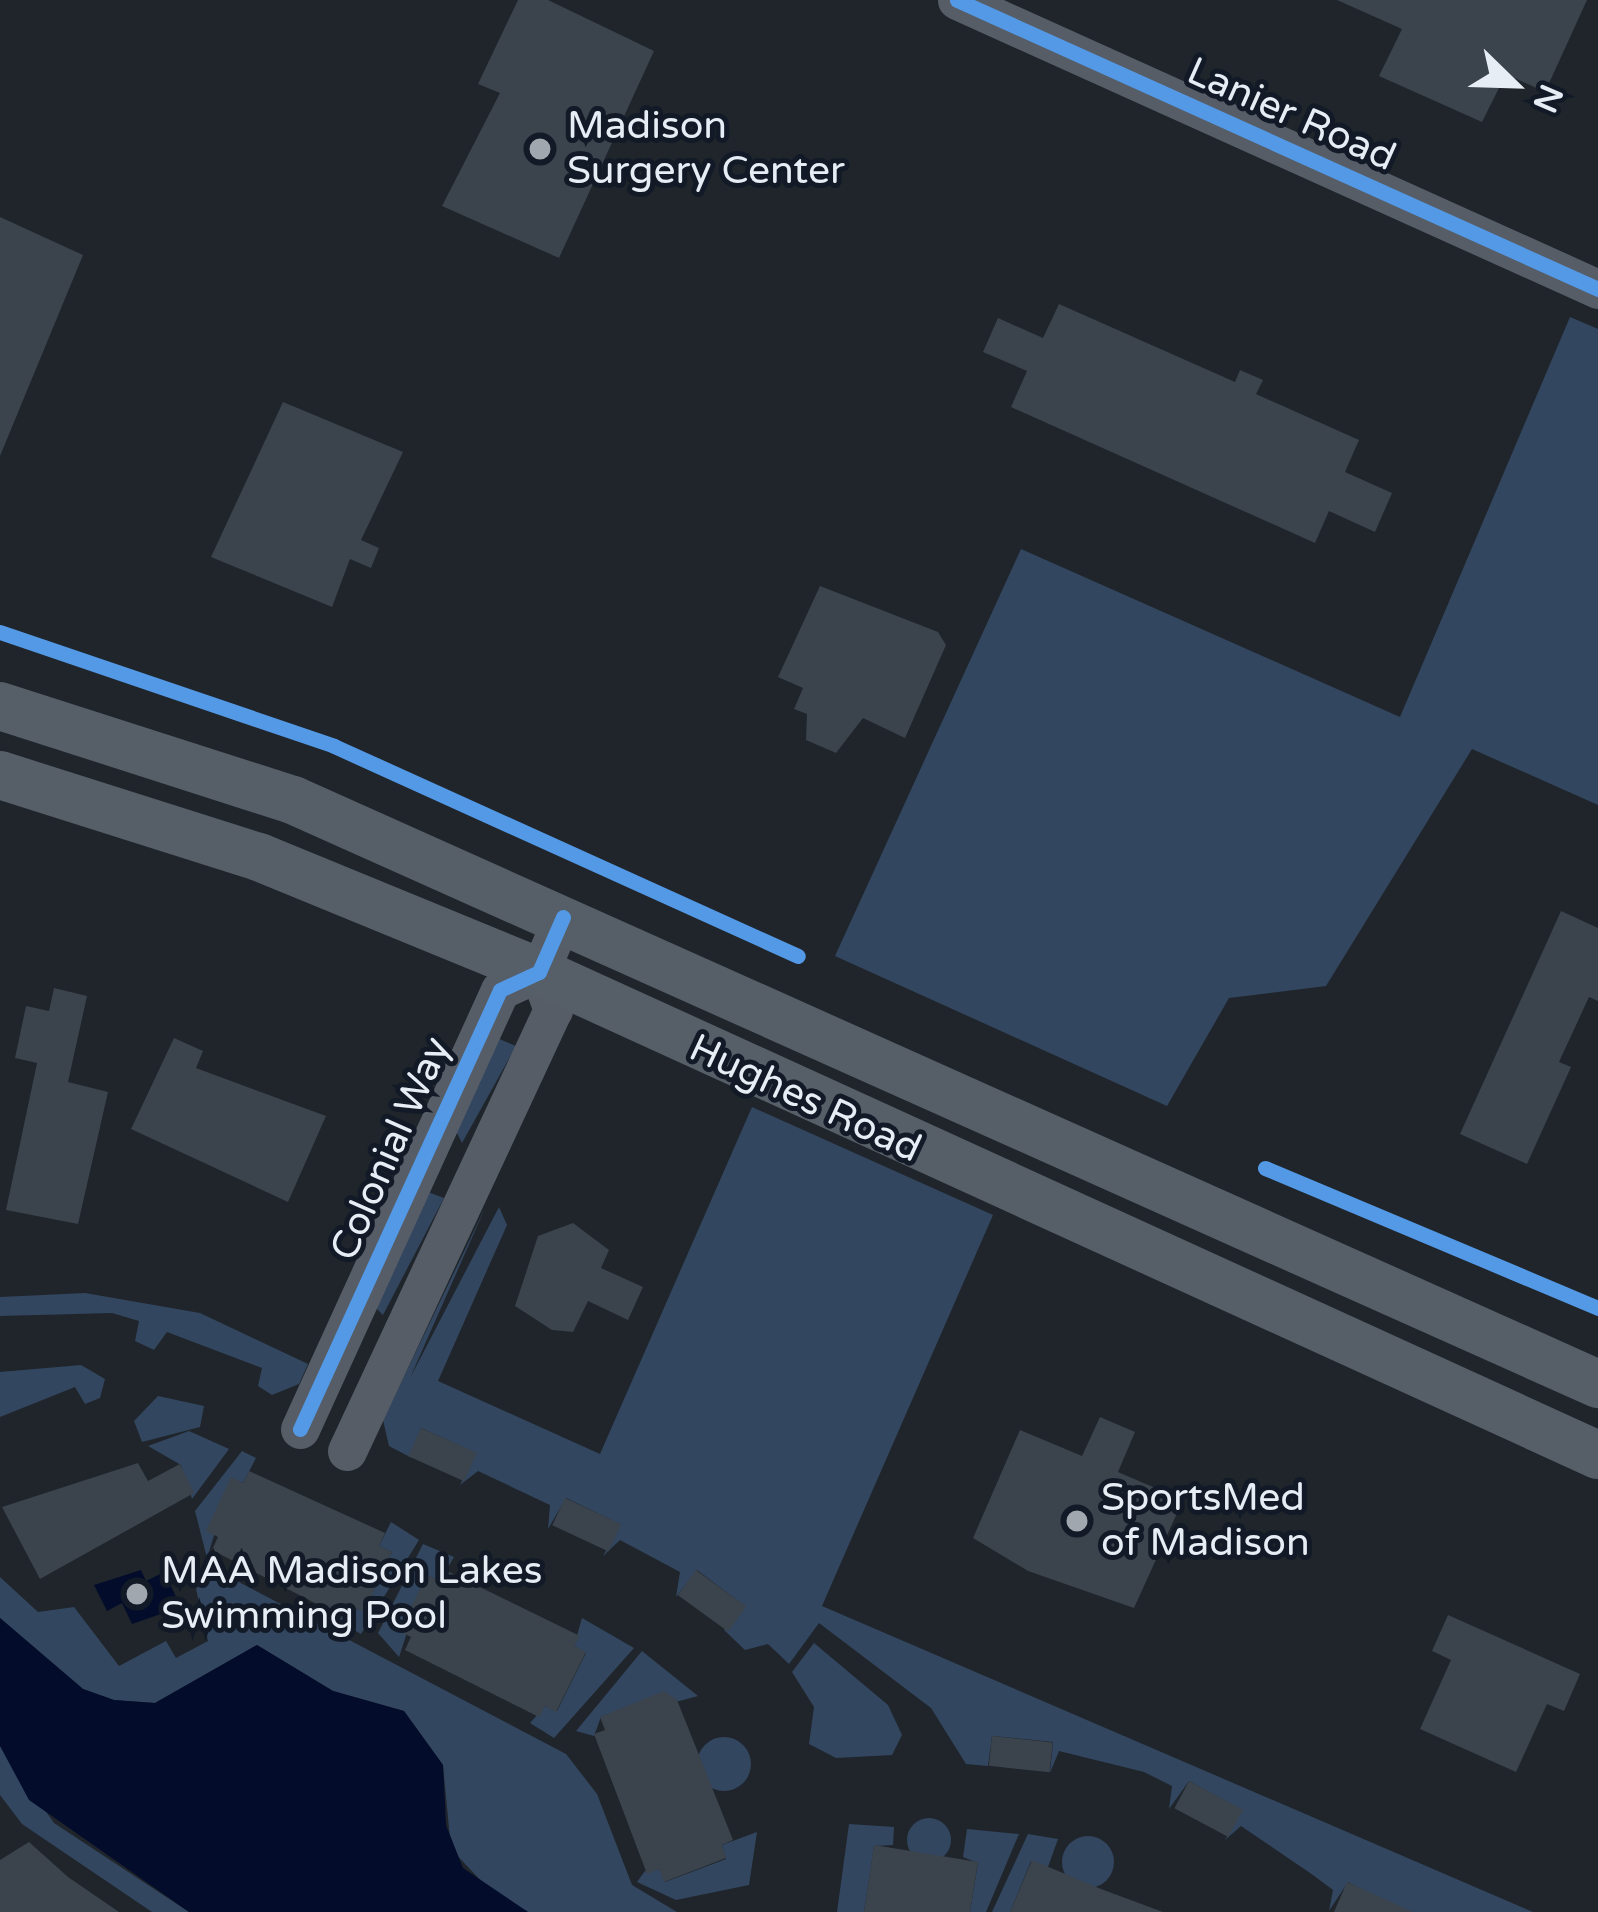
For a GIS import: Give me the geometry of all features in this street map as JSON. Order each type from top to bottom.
[{"type":"main road","name":"Hughes Road","points":[[0,706],[274,793],[563,916],[1598,1384]]},
{"type":"main road","name":"Hughes Road","points":[[0,776],[259,857],[539,972],[1598,1455]]},
{"type":"street","name":"Lanier Road","points":[[957,0],[1598,290]]},
{"type":"street","points":[[347,1451],[554,1010],[539,972],[563,916]]},
{"type":"street","name":"Colonial Way","points":[[300,1429],[500,990],[539,972]]},
{"type":"street","points":[[350,1320],[399,1343]]},
{"type":"shaded area","points":[[1570,317],[1598,329],[1598,805],[1472,749],[1326,986],[1229,998],[1167,1106],[835,956],[1021,549],[1400,717]]},
{"type":"shaded area","points":[[497,1038],[516,1046],[462,1143],[455,1129]]},
{"type":"shaded area","points":[[752,1107],[993,1215],[822,1606],[1533,1912],[1402,1912],[1348,1882],[1329,1911],[1333,1890],[1313,1875],[1241,1826],[1225,1840],[1242,1810],[1189,1781],[1169,1809],[1172,1786],[1144,1772],[1059,1751],[1050,1773],[1053,1742],[992,1736],[988,1766],[966,1764],[931,1708],[819,1623],[789,1664],[768,1644],[745,1650],[724,1630],[745,1606],[697,1570],[676,1597],[680,1572],[620,1540],[603,1556],[620,1524],[566,1498],[548,1529],[550,1505],[478,1471],[460,1485],[476,1453],[421,1428],[410,1457],[389,1446],[383,1420],[486,1206],[410,1378],[499,1207],[507,1225],[438,1381],[600,1454]]},
{"type":"shaded area","points":[[428,1192],[444,1198],[383,1315],[375,1307]]},
{"type":"shaded area","points":[[85,1293],[200,1313],[308,1364],[299,1384],[272,1395],[258,1386],[262,1368],[167,1332],[154,1350],[135,1341],[139,1321],[112,1313],[0,1316],[0,1297]]},
{"type":"shaded area","points":[[81,1365],[105,1379],[100,1398],[85,1404],[75,1387],[0,1417],[0,1372]]},
{"type":"shaded area","points":[[158,1396],[204,1406],[200,1427],[142,1442],[134,1421]]},
{"type":"shaded area","points":[[189,1431],[229,1449],[192,1499],[181,1465],[148,1446]]},
{"type":"shaded area","points":[[242,1451],[256,1458],[243,1483],[232,1478],[207,1558],[195,1511]]},
{"type":"shaded area","points":[[391,1522],[419,1540],[361,1634],[338,1621],[351,1607],[364,1611],[392,1552],[379,1546]]},
{"type":"shaded area","points":[[423,1544],[454,1557],[440,1581],[426,1575],[399,1657],[378,1633]]},
{"type":"shaded area","points":[[214,1569],[566,1754],[597,1794],[632,1885],[677,1912],[528,1912],[485,1885],[451,1849],[443,1765],[404,1711],[333,1691],[257,1645],[155,1703],[114,1700],[83,1689],[0,1618],[0,1577],[38,1612],[74,1607],[119,1666],[166,1641],[176,1658],[208,1641],[196,1589]]},
{"type":"shaded area","name":"MAA Madison Lakes Swimming Pool","points":[[141,1570],[146,1581],[164,1572],[181,1607],[132,1624],[122,1603],[107,1611],[94,1585]]},
{"type":"shaded area","points":[[0,1618],[83,1689],[114,1700],[155,1703],[257,1645],[333,1691],[404,1711],[443,1765],[446,1825],[463,1868],[528,1912],[189,1912],[29,1800],[0,1746]]},
{"type":"shaded area","points":[[582,1618],[634,1648],[554,1738],[530,1723],[545,1706],[557,1711],[586,1653],[574,1646]]},
{"type":"shaded area","points":[[814,1643],[888,1705],[902,1735],[892,1755],[836,1758],[809,1744],[814,1707],[792,1672]]},
{"type":"shaded area","points":[[642,1651],[698,1696],[668,1704],[663,1692],[601,1717],[594,1736],[576,1731]]},
{"type":"shaded area","points":[[724,1737],[743,1745],[751,1764],[743,1783],[724,1791],[705,1783],[697,1764],[705,1745]]},
{"type":"shaded area","points":[[0,1746],[54,1823],[189,1912],[152,1912],[22,1824],[0,1795]]},
{"type":"shaded area","points":[[929,1818],[944,1825],[951,1840],[944,1855],[929,1862],[914,1855],[907,1840],[914,1825]]},
{"type":"shaded area","points":[[849,1824],[894,1827],[893,1845],[874,1846],[864,1912],[837,1912]]},
{"type":"shaded area","points":[[967,1829],[1019,1834],[986,1912],[970,1912],[978,1863],[963,1857]]},
{"type":"shaded area","points":[[757,1832],[749,1885],[676,1900],[637,1882],[645,1871],[659,1869],[665,1882],[726,1859],[722,1845]]},
{"type":"shaded area","points":[[1028,1834],[1058,1839],[1048,1867],[1031,1861],[1010,1912],[992,1912]]},
{"type":"shaded area","points":[[1088,1836],[1106,1844],[1114,1862],[1106,1880],[1088,1888],[1070,1880],[1062,1862],[1070,1844]]},
{"type":"building","name":"Madison Surgery Center","points":[[518,0],[548,0],[654,51],[559,258],[442,206],[500,93],[478,84]]},
{"type":"building","points":[[1337,0],[1587,0],[1545,92],[1506,74],[1482,122],[1379,76],[1402,29]]},
{"type":"building","points":[[0,217],[83,255],[0,456]]},
{"type":"building","points":[[1059,304],[1235,382],[1240,370],[1263,380],[1256,394],[1359,440],[1345,472],[1392,493],[1375,532],[1329,511],[1315,543],[1011,407],[1027,371],[983,352],[998,318],[1043,338]]},
{"type":"building","points":[[283,402],[403,452],[361,540],[379,548],[371,568],[350,559],[332,607],[211,557]]},
{"type":"building","points":[[820,586],[938,632],[946,645],[905,738],[863,718],[836,753],[806,740],[807,714],[794,709],[803,688],[778,677]]},
{"type":"building","points":[[1561,911],[1598,928],[1598,1001],[1589,997],[1559,1062],[1571,1067],[1527,1164],[1460,1134]]},
{"type":"building","points":[[54,988],[87,996],[68,1082],[108,1092],[78,1224],[6,1210],[37,1063],[15,1058],[26,1006],[49,1011]]},
{"type":"building","points":[[174,1038],[203,1051],[196,1068],[326,1116],[288,1202],[131,1129]]},
{"type":"building","points":[[573,1223],[609,1250],[601,1268],[643,1287],[628,1320],[588,1301],[573,1332],[552,1330],[515,1306],[538,1236]]},
{"type":"building","name":"SportsMed of Madison","points":[[1100,1417],[1135,1432],[1118,1472],[1183,1500],[1134,1608],[1028,1571],[973,1538],[1020,1430],[1082,1456]]},
{"type":"building","points":[[421,1428],[477,1453],[464,1481],[408,1456]]},
{"type":"building","points":[[138,1463],[148,1481],[180,1464],[194,1493],[40,1579],[2,1507]]},
{"type":"building","points":[[249,1471],[385,1533],[379,1546],[392,1552],[364,1612],[351,1606],[346,1619],[212,1550],[218,1537],[206,1531],[231,1477],[243,1483]]},
{"type":"building","points":[[565,1498],[621,1524],[609,1551],[552,1525]]},
{"type":"building","points":[[445,1570],[580,1636],[574,1646],[586,1652],[556,1712],[545,1706],[539,1717],[405,1650],[411,1637],[399,1631],[427,1575],[440,1581]]},
{"type":"building","points":[[696,1570],[746,1606],[728,1632],[678,1595]]},
{"type":"building","points":[[1448,1615],[1580,1674],[1564,1711],[1547,1704],[1516,1772],[1420,1729],[1451,1660],[1432,1651]]},
{"type":"building","points":[[664,1691],[677,1700],[733,1840],[722,1845],[726,1858],[664,1882],[659,1869],[647,1874],[594,1734],[605,1730],[600,1717]]},
{"type":"building","points":[[992,1736],[1053,1742],[1050,1772],[989,1766]]},
{"type":"building","points":[[1189,1781],[1243,1810],[1228,1837],[1174,1808]]},
{"type":"building","points":[[29,1842],[68,1877],[119,1912],[0,1912],[0,1860]]},
{"type":"building","points":[[874,1845],[978,1862],[970,1912],[864,1912]]},
{"type":"building","points":[[1032,1860],[1101,1889],[1163,1912],[1010,1912]]},
{"type":"building","points":[[1347,1882],[1413,1912],[1334,1912]]},
{"type":"cycle path","points":[[957,0],[1598,289]]},
{"type":"cycle path","points":[[0,632],[334,746],[798,956]]},
{"type":"cycle path","points":[[300,1429],[500,990],[539,972],[563,917]]},
{"type":"cycle path","points":[[1265,1168],[1598,1308]]},
{"type":"place","name":"Madison Surgery Center","points":[[540,149]]},
{"type":"place","name":"SportsMed of Madison","points":[[1077,1521]]},
{"type":"place","name":"MAA Madison Lakes Swimming Pool","points":[[137,1594]]}]
